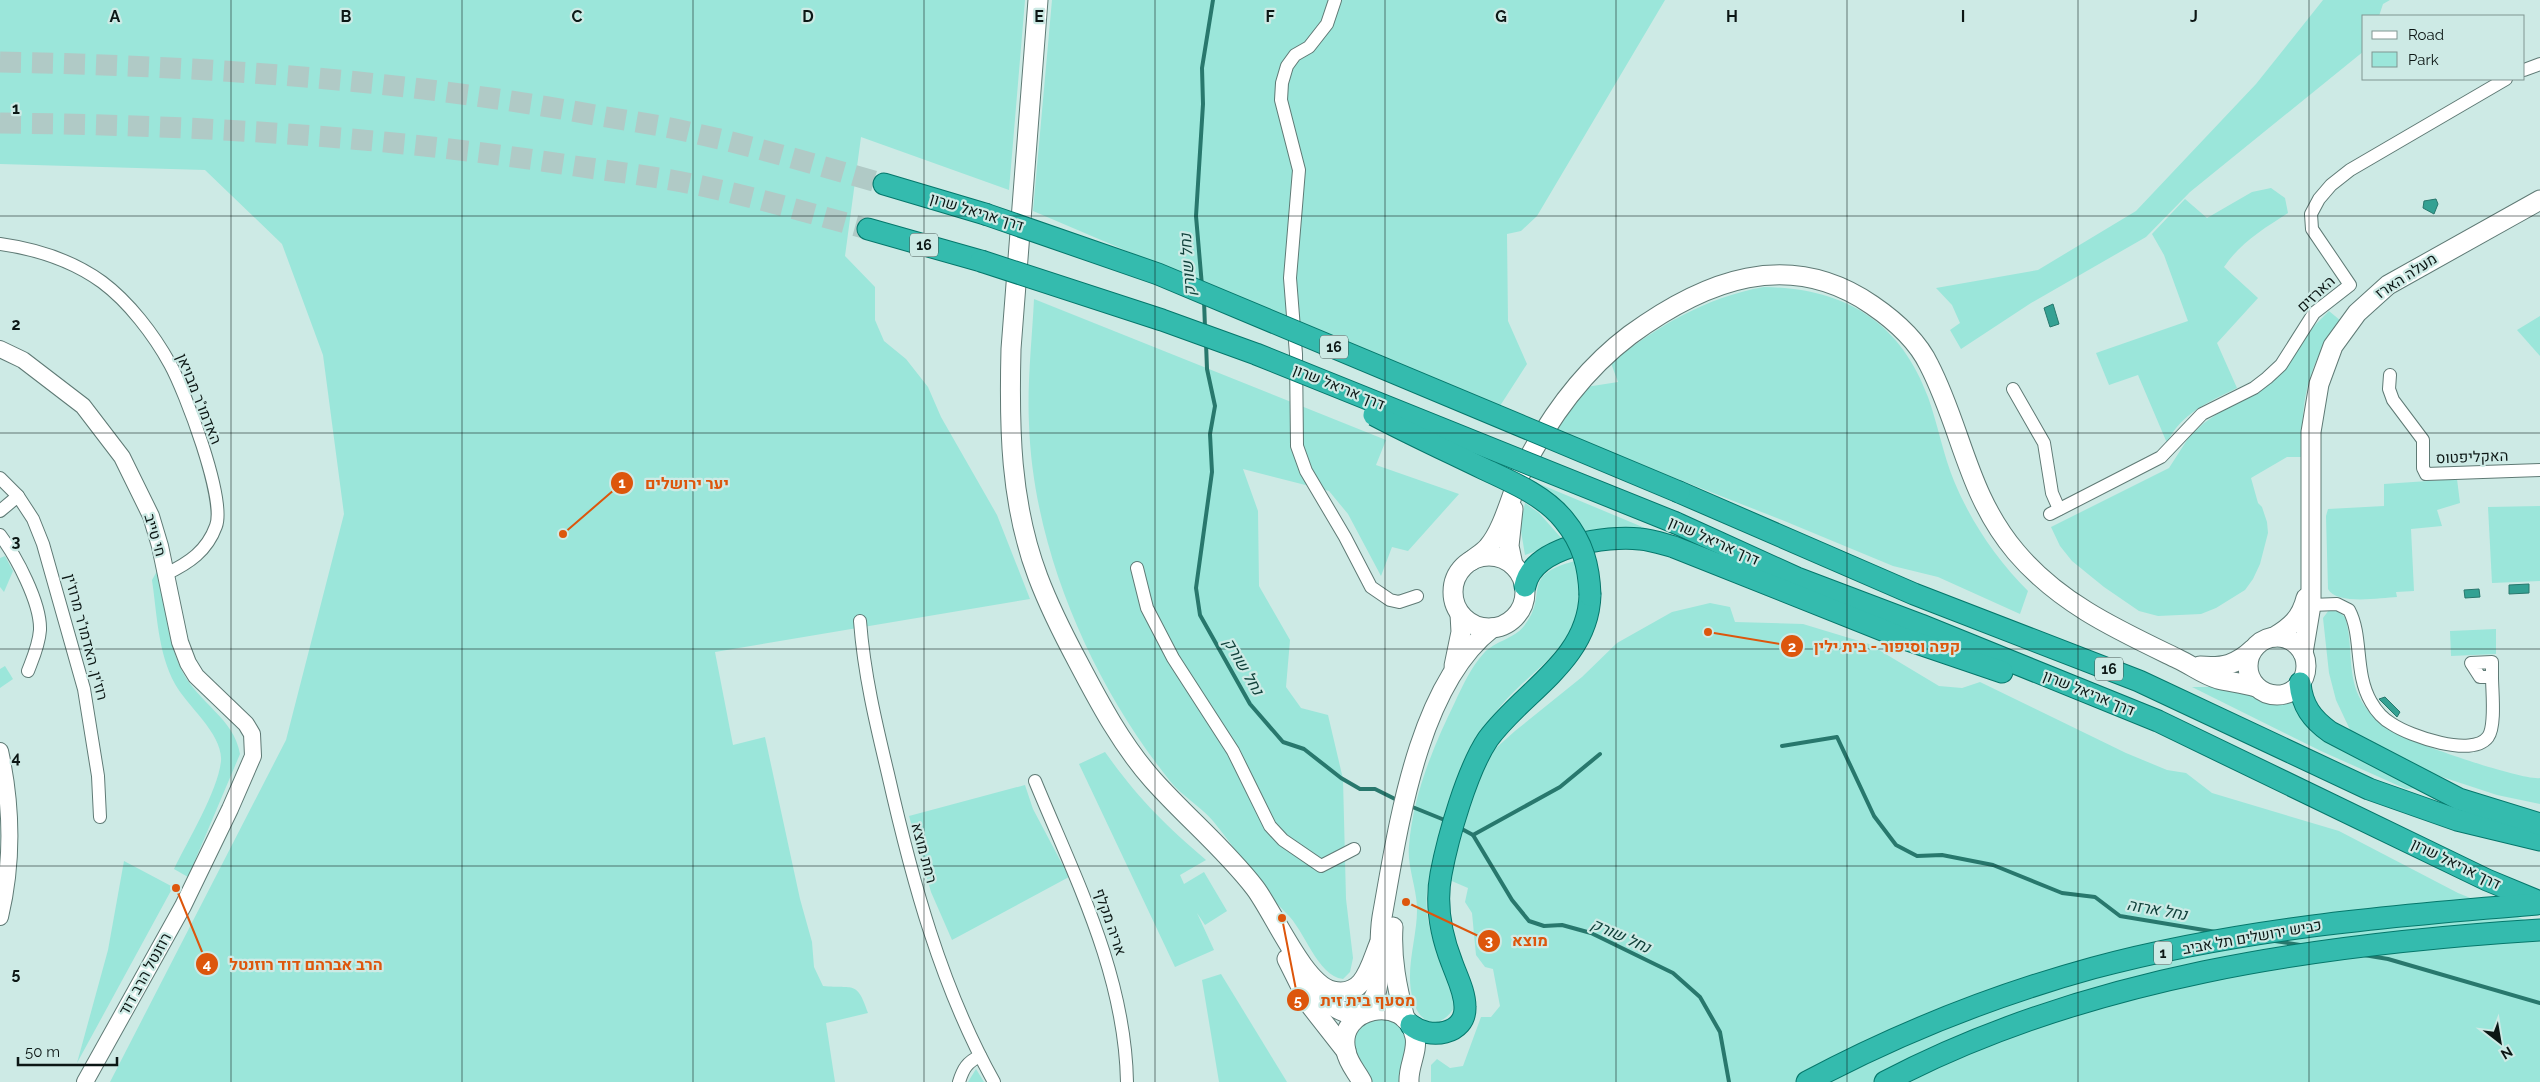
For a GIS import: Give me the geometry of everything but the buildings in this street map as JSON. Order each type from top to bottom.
[{"type":"highway","name":"דרך אריאל שרון","points":[[884,184],[986,214],[1158,274],[1679,492],[1914,594],[2138,681],[2369,789],[2457,820],[2540,840]]},
{"type":"highway","name":"דרך אריאל שרון","points":[[868,229],[981,261],[1162,320],[1256,354],[1676,523],[1797,578],[1921,625],[2160,722],[2487,880],[2540,903]]},
{"type":"highway","points":[[1256,354],[1379,418],[1502,478],[1547,504],[1563,518],[1583,551],[1590,578],[1587,617],[1576,644],[1557,668],[1513,711],[1487,741],[1470,772],[1445,858],[1439,891],[1440,920],[1445,945],[1464,998],[1464,1013],[1456,1026],[1441,1034],[1422,1033],[1408,1022]]},
{"type":"highway","points":[[1525,586],[1529,575],[1540,563],[1570,548],[1611,538],[1656,542],[1948,654],[2160,722]]},
{"type":"highway","points":[[2300,683],[2306,708],[2319,724],[2330,732],[2459,799],[2540,824]]},
{"type":"highway","name":"כביש ירושלים תל אביב","points":[[1807,1082],[1868,1050],[1940,1021],[2093,968],[2176,950],[2303,927],[2540,903]]},
{"type":"highway","name":"כביש ירושלים תל אביב","points":[[1885,1082],[1924,1062],[1992,1034],[2062,1010],[2202,973],[2348,948],[2540,930]]},
{"type":"main road","points":[[1038,0],[1011,349],[1009,405],[1012,468],[1018,503],[1037,574],[1051,611],[1126,747],[1153,780],[1211,839],[1256,890],[1295,953],[1311,984],[1326,1001],[1350,1015],[1357,1016],[1384,1009],[1394,1011],[1408,1022]]},
{"type":"main road","name":"מעלה הארז","points":[[2303,653],[2311,605],[2311,432],[2319,384],[2333,346],[2357,312],[2388,284],[2540,200]]},
{"type":"main road","points":[[1452,677],[1459,644],[1460,614],[1454,599],[1453,588],[1459,572],[1490,545],[1519,478],[1548,424],[1565,399],[1601,360],[1629,336],[1663,313],[1712,288],[1754,276],[1789,274],[1822,280],[1854,294],[1882,312],[1914,343],[1928,363],[1938,385],[1973,482],[1993,520],[2032,570],[2059,593],[2101,622],[2218,679],[2256,687],[2263,692],[2279,695],[2289,692],[2300,683],[2306,669],[2303,653],[2289,639],[2274,637],[2266,638],[2234,664],[2225,666],[2198,665],[2179,659]]},
{"type":"main road","points":[[1460,614],[1476,626],[1492,628],[1502,626],[1517,616],[1524,603],[1525,586],[1523,578],[1510,556],[1510,531],[1519,478]]},
{"type":"main road","points":[[1471,561],[1490,556],[1513,564]]},
{"type":"main road","name":"מעלה הארז","points":[[2274,637],[2289,628],[2297,620],[2304,604],[2311,575]]},
{"type":"main road","points":[[1346,1052],[1348,1030],[1364,1013],[1377,990],[1379,944],[1393,861],[1410,780],[1432,714],[1452,677],[1472,647],[1492,628]]},
{"type":"main road","points":[[2253,649],[2248,664],[2248,673],[2256,687]]},
{"type":"main road","points":[[1211,839],[1261,914],[1310,1005],[1346,1052],[1362,1082]]},
{"type":"main road","points":[[1393,861],[1394,918],[1392,952],[1395,979],[1416,1047],[1410,1066],[1409,1082]]},
{"type":"main road","points":[[1295,953],[1318,984],[1325,989],[1341,992],[1353,990],[1364,982],[1379,944]]},
{"type":"street","points":[[1335,0],[1327,24],[1309,47],[1295,55],[1287,66],[1282,83],[1281,100],[1299,170],[1290,278],[1296,354],[1297,446],[1306,471],[1341,528],[1371,587],[1390,600],[1399,602],[1417,596]]},
{"type":"street","points":[[2525,70],[2540,64]]},
{"type":"street","name":"הארזים","points":[[2013,389],[2044,443],[2055,512],[2161,457],[2202,414],[2254,388],[2275,372],[2314,313],[2350,285],[2312,229],[2311,214],[2324,192],[2350,170],[2504,80]]},
{"type":"street","name":"האדמו\"ר מבויאן","points":[[0,244],[21,247],[55,258],[102,282],[137,317],[170,364],[189,412],[216,492],[219,515],[209,542],[196,557],[166,574]]},
{"type":"street","name":"חי טייב","points":[[0,349],[23,360],[48,377],[83,406],[104,430],[133,477],[151,516],[166,574],[180,642],[188,663],[207,688],[246,724],[252,734],[253,756]]},
{"type":"street","name":"האקליפטוס","points":[[2390,375],[2389,389],[2393,400],[2423,440],[2422,468],[2426,474],[2540,470]]},
{"type":"street","name":"רוז'ין, האדמו\"ר מרוז'ין","points":[[0,478],[18,496],[33,518],[43,544],[84,689],[98,776],[100,817]]},
{"type":"street","points":[[0,512],[18,496]]},
{"type":"street","points":[[0,535],[12,551],[25,577],[40,629],[37,649],[28,671]]},
{"type":"street","points":[[1137,568],[1147,608],[1169,650],[1233,751],[1270,826],[1284,840],[1321,866],[1354,849]]},
{"type":"street","points":[[2311,605],[2337,604],[2349,610],[2353,619],[2361,673],[2366,692],[2379,713],[2391,724],[2405,731],[2458,746],[2470,747],[2480,744],[2488,737],[2492,727],[2492,677]]},
{"type":"street","name":"רמת מוצא","points":[[860,622],[868,686],[910,865],[940,958],[980,1056],[994,1082]]},
{"type":"street","points":[[0,751],[5,774],[8,878],[0,917]]},
{"type":"street","name":"רוזנטל הרב דוד","points":[[86,1082],[183,906],[230,809],[253,756]]},
{"type":"street","name":"אריה מקלף","points":[[1035,781],[1087,902],[1109,966],[1118,1005],[1127,1082]]},
{"type":"street","points":[[959,1082],[962,1071],[970,1060],[980,1056]]},
{"type":"green space","points":[[0,0],[1025,0],[1009,190],[861,137],[845,256],[875,287],[875,320],[884,341],[906,359],[928,387],[941,417],[997,515],[1030,599],[715,652],[733,745],[765,737],[800,899],[812,942],[814,967],[823,986],[848,987],[857,991],[861,995],[868,1013],[826,1023],[835,1082],[110,1082],[286,740],[344,514],[323,355],[282,244],[205,170],[0,164]]},
{"type":"green space","points":[[1052,0],[1665,0],[1537,216],[1521,231],[1507,234],[1508,321],[1527,364],[1498,409],[1033,211]]},
{"type":"green space","points":[[2323,0],[2390,0],[2383,4],[2379,15],[2362,15],[2362,53],[2190,192],[2146,237],[2031,303],[1961,349],[1950,330],[1960,323],[1952,305],[1936,288],[2038,270],[2136,211],[2256,84]]},
{"type":"green space","points":[[2271,188],[2285,198],[2288,213],[2245,244],[2230,258],[2224,267],[2258,298],[2217,343],[2237,388],[2206,403],[2188,416],[2167,443],[2138,375],[2109,385],[2096,353],[2188,321],[2164,255],[2152,234],[2185,199],[2207,218],[2252,192]]},
{"type":"green space","points":[[1764,287],[1793,289],[1819,294],[1844,302],[1865,314],[1885,329],[1902,348],[1916,370],[1928,397],[1950,471],[1968,511],[1995,553],[2028,591],[2020,614],[1938,577],[1893,566],[1782,520],[1555,431],[1564,415],[1586,387],[1618,382],[1611,363],[1646,337],[1702,306],[1722,298]]},
{"type":"green space","points":[[1034,299],[1386,440],[1376,465],[1459,494],[1408,551],[1392,547],[1381,576],[1348,514],[1329,491],[1243,469],[1258,511],[1259,586],[1290,640],[1286,687],[1301,708],[1328,715],[1343,779],[1346,899],[1353,958],[1350,972],[1343,979],[1334,976],[1326,970],[1293,921],[1266,891],[1213,821],[1170,781],[1142,743],[1116,702],[1092,658],[1072,613],[1055,566],[1042,519],[1033,471],[1029,424],[1029,377]]},
{"type":"green space","points":[[2329,311],[2341,321],[2320,353],[2308,385],[2303,419],[2302,457],[2287,457],[2251,478],[2258,503],[2262,507],[2267,522],[2268,533],[2260,564],[2245,590],[2216,608],[2201,614],[2158,616],[2139,611],[2104,587],[2072,561],[2060,546],[2051,527],[2169,468],[2189,437],[2204,423],[2287,366],[2313,327]]},
{"type":"green space","points":[[2540,316],[2540,356],[2517,330]]},
{"type":"green space","points":[[2457,479],[2460,503],[2437,510],[2442,526],[2411,529],[2414,591],[2396,592],[2397,597],[2349,599],[2333,594],[2328,589],[2326,516],[2328,509],[2384,506],[2384,484]]},
{"type":"green space","points":[[1530,480],[1664,536],[1622,529],[1580,532],[1552,496]]},
{"type":"green space","points":[[1525,503],[1539,513],[1564,541],[1525,555],[1520,525]]},
{"type":"green space","points":[[2540,506],[2540,581],[2492,583],[2488,507]]},
{"type":"green space","points":[[5,556],[13,571],[4,592],[0,587],[0,558]]},
{"type":"green space","points":[[1575,561],[1579,577],[1579,595],[1573,624],[1565,639],[1554,653],[1515,690],[1492,718],[1483,735],[1439,842],[1427,892],[1428,919],[1435,946],[1454,998],[1454,1008],[1442,1020],[1430,1022],[1420,1015],[1416,1008],[1410,977],[1417,906],[1409,861],[1409,846],[1415,808],[1425,772],[1439,736],[1475,664],[1488,649],[1515,634],[1524,626],[1531,615],[1541,580],[1547,573]]},
{"type":"green space","points":[[160,566],[169,633],[182,671],[197,693],[231,730],[240,754],[188,877],[174,869],[209,801],[219,773],[221,761],[216,741],[181,693],[169,672],[159,633],[152,580]]},
{"type":"green space","points":[[1710,603],[1730,607],[1735,622],[1803,624],[1869,644],[1939,686],[1962,688],[1980,682],[2126,753],[2167,770],[2186,773],[2212,793],[2339,831],[2458,893],[2540,926],[2540,1082],[1431,1082],[1431,1065],[1437,1059],[1450,1068],[1463,1066],[1481,1017],[1491,1017],[1500,1006],[1493,969],[1485,967],[1476,955],[1472,913],[1465,902],[1468,888],[1447,879],[1464,812],[1483,767],[1496,748],[1582,677],[1617,643],[1672,612]]},
{"type":"green space","points":[[2329,610],[2336,610],[2345,617],[2348,628],[2352,671],[2357,692],[2367,709],[2379,721],[2427,746],[2460,758],[2517,775],[2540,778],[2540,804],[2497,795],[2418,769],[2352,734],[2336,700],[2329,673],[2323,618]]},
{"type":"green space","points":[[2496,629],[2496,654],[2451,656],[2450,631]]},
{"type":"green space","points":[[5,666],[13,679],[0,688],[0,669]]},
{"type":"green space","points":[[2192,687],[2229,687],[2271,704],[2292,700],[2296,708],[2419,788],[2406,789],[2321,751]]},
{"type":"green space","points":[[1105,752],[1128,783],[1152,809],[1206,860],[1180,875],[1184,884],[1204,872],[1227,911],[1205,925],[1197,913],[1214,950],[1175,967],[1079,764]]},
{"type":"green space","points":[[1025,785],[1033,809],[1069,877],[952,940],[931,892],[909,816]]},
{"type":"green space","points":[[124,861],[173,887],[77,1063],[108,950]]},
{"type":"green space","points":[[1221,974],[1287,1082],[1219,1082],[1202,980]]},
{"type":"green space","points":[[1380,1015],[1394,1021],[1403,1030],[1406,1044],[1400,1082],[1371,1082],[1355,1052],[1353,1035],[1356,1028],[1364,1021]]},
{"type":"green space","points":[[976,1069],[984,1082],[968,1082]]},
{"type":"shaded area","points":[[2436,199],[2438,204],[2434,214],[2423,208],[2424,201]]},
{"type":"shaded area","points":[[2053,304],[2059,324],[2050,327],[2044,308]]},
{"type":"shaded area","points":[[2529,584],[2529,593],[2509,594],[2509,585]]},
{"type":"shaded area","points":[[2479,589],[2480,597],[2465,598],[2464,590]]},
{"type":"shaded area","points":[[2385,697],[2400,712],[2397,717],[2379,699]]},
{"type":"waterway","name":"נחל שורק","points":[[1202,286],[1196,216],[1203,104],[1202,68],[1213,0]]},
{"type":"waterway","name":"נחל שורק","points":[[1204,300],[1205,328]]},
{"type":"waterway","name":"נחל שורק","points":[[1206,343],[1207,369],[1215,406],[1210,434],[1212,472],[1196,588],[1200,615],[1250,704],[1283,742],[1304,749],[1341,778],[1360,789],[1375,789],[1399,801]]},
{"type":"waterway","name":"נחל ארזה","points":[[1782,746],[1837,737],[1874,816],[1896,845],[1917,856],[1942,855],[1993,865],[2062,893],[2095,897],[2120,916],[2216,932]]},
{"type":"waterway","points":[[1473,835],[1560,787],[1600,754]]},
{"type":"waterway","name":"נחל שורק","points":[[1410,806],[1447,821]]},
{"type":"waterway","name":"נחל שורק","points":[[1460,828],[1473,835],[1512,900],[1529,921],[1544,926],[1562,925],[1591,933],[1673,973],[1700,997],[1720,1032],[1729,1082]]},
{"type":"waterway","name":"נחל ארזה","points":[[2275,941],[2300,945]]},
{"type":"waterway","name":"נחל ארזה","points":[[2364,955],[2388,959],[2540,1003]]},
{"type":"tunnel","points":[[0,62],[150,67],[299,76],[447,92],[681,130],[717,138],[884,184]]},
{"type":"tunnel","points":[[0,123],[145,126],[289,134],[432,147],[686,183],[765,201],[868,229]]},
{"type":"place","name":"יער ירושלים","points":[[563,534]]},
{"type":"place","name":"קפה וסיפור - בית ילין","points":[[1708,632]]},
{"type":"place","name":"הרב אברהם דוד רוזנטל","points":[[176,888]]},
{"type":"place","name":"מוצא","points":[[1406,902]]},
{"type":"place","name":"מסעף בית זית","points":[[1282,918]]}]
